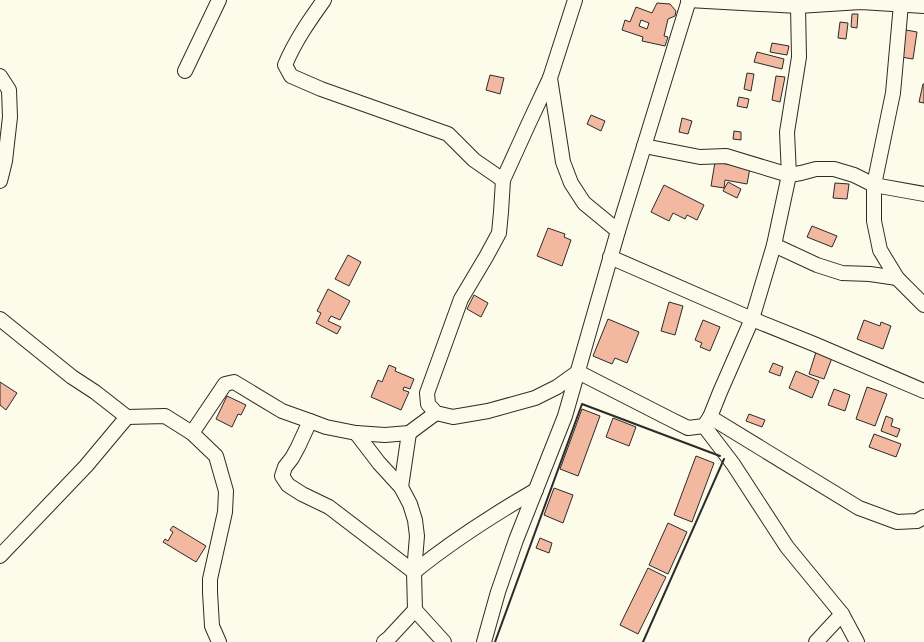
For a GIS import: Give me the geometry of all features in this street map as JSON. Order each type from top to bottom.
[{"type":"street","points":[[185,71],[219,0]]},
{"type":"street","points":[[324,0],[301,34],[284,65],[291,76],[321,89],[448,134],[474,160],[503,180]]},
{"type":"street","points":[[575,0],[550,78],[503,180],[499,233],[461,298],[427,393],[428,404],[436,413],[453,417],[488,411],[535,398],[578,372]]},
{"type":"street","points":[[484,642],[498,592],[516,540],[565,416],[610,257],[688,0],[797,3],[861,1],[924,6]]},
{"type":"street","points":[[707,422],[752,319],[774,245],[789,174],[786,132],[799,57],[797,3]]},
{"type":"street","points":[[901,4],[893,93],[874,185],[874,221],[880,250],[897,278],[924,305]]},
{"type":"street","points":[[0,76],[10,117],[6,161],[0,181]]},
{"type":"street","points":[[550,78],[563,162],[571,184],[584,203],[618,232]]},
{"type":"street","points":[[644,146],[700,157],[726,156],[789,174],[801,173],[816,169],[834,169],[854,175],[874,185],[924,194]]},
{"type":"street","points":[[774,245],[817,265],[842,273],[870,274],[897,278]]},
{"type":"street","points":[[610,257],[752,319],[924,391]]},
{"type":"street","points":[[0,320],[72,377],[95,392],[127,417],[166,416],[192,433],[216,456],[226,491],[225,512],[210,580],[212,626],[219,642]]},
{"type":"street","points":[[578,372],[688,428],[707,422],[859,508],[898,522],[917,521],[924,517]]},
{"type":"street","points":[[192,433],[225,384],[234,382],[282,411],[326,428],[356,433],[385,435],[410,433],[436,413]]},
{"type":"street","points":[[0,556],[86,466],[127,417]]},
{"type":"street","points":[[310,421],[298,447],[285,467],[282,476],[288,485],[328,508],[414,572]]},
{"type":"street","points":[[707,422],[787,547],[842,614],[857,642]]},
{"type":"street","points":[[356,433],[402,487],[410,504],[415,520],[417,536],[414,572],[415,610],[444,642]]},
{"type":"street","points":[[402,487],[410,433]]},
{"type":"street","points":[[414,572],[456,540],[500,511],[536,490]]},
{"type":"street","points":[[384,642],[415,610]]},
{"type":"street","points":[[816,642],[842,614]]},
{"type":"building","points":[[657,3],[670,4],[676,11],[675,16],[668,19],[664,36],[668,37],[665,46],[642,41],[643,37],[622,30],[625,20],[630,22],[636,7],[652,13]],"holes":[[[641,20],[649,23],[647,29],[639,26]]]},
{"type":"building","points":[[852,14],[858,14],[857,28],[851,27]]},
{"type":"building","points":[[840,22],[848,23],[846,39],[838,38]]},
{"type":"building","points":[[906,30],[917,32],[913,59],[901,57]]},
{"type":"building","points":[[772,43],[789,46],[787,55],[770,52]]},
{"type":"building","points":[[757,52],[784,59],[782,69],[754,62]]},
{"type":"building","points":[[747,73],[754,74],[751,91],[744,89]]},
{"type":"building","points":[[490,75],[504,78],[500,94],[486,90]]},
{"type":"building","points":[[776,76],[785,77],[780,102],[772,100]]},
{"type":"building","points":[[924,84],[924,103],[919,102]]},
{"type":"building","points":[[739,97],[749,99],[747,108],[737,106]]},
{"type":"building","points":[[591,115],[605,121],[601,131],[587,124]]},
{"type":"building","points":[[682,118],[692,121],[688,134],[679,132]]},
{"type":"building","points":[[734,131],[741,132],[741,140],[733,139]]},
{"type":"building","points":[[715,162],[750,168],[747,184],[725,180],[724,188],[711,186]]},
{"type":"building","points":[[728,182],[741,189],[737,198],[723,191]]},
{"type":"building","points":[[835,183],[849,184],[847,199],[833,198]]},
{"type":"building","points":[[664,185],[704,205],[697,220],[687,215],[685,219],[673,213],[669,221],[651,212]]},
{"type":"building","points":[[812,226],[837,236],[832,247],[807,237]]},
{"type":"building","points":[[548,228],[565,234],[564,237],[571,240],[562,266],[537,256]]},
{"type":"building","points":[[348,255],[361,262],[349,286],[335,279]]},
{"type":"building","points":[[328,289],[350,301],[340,320],[331,316],[328,321],[341,327],[337,334],[316,323],[321,313],[317,311]]},
{"type":"building","points":[[474,295],[488,303],[481,317],[467,309]]},
{"type":"building","points":[[669,302],[683,306],[675,335],[661,331]]},
{"type":"building","points":[[608,319],[639,332],[627,363],[615,358],[612,364],[593,356]]},
{"type":"building","points":[[703,320],[720,327],[710,351],[700,347],[702,343],[695,340]]},
{"type":"building","points":[[864,320],[880,326],[881,322],[891,326],[883,349],[857,339]]},
{"type":"building","points":[[816,352],[832,358],[824,379],[809,374]]},
{"type":"building","points":[[773,363],[783,367],[780,376],[769,372]]},
{"type":"building","points":[[389,365],[396,368],[395,371],[414,379],[410,389],[404,387],[403,390],[409,392],[401,410],[371,397],[378,380],[382,382]]},
{"type":"building","points":[[796,371],[819,381],[812,398],[789,388]]},
{"type":"building","points":[[0,382],[17,393],[6,410],[0,405]]},
{"type":"building","points":[[867,387],[887,394],[875,426],[856,419]]},
{"type":"building","points":[[834,389],[850,395],[845,411],[828,405]]},
{"type":"building","points":[[227,396],[246,405],[241,415],[238,414],[232,427],[216,419]]},
{"type":"building","points":[[582,409],[600,416],[578,476],[560,469]]},
{"type":"building","points":[[749,414],[765,420],[762,427],[746,421]]},
{"type":"building","points":[[886,416],[893,419],[891,426],[900,429],[897,437],[881,431]]},
{"type":"building","points":[[613,418],[636,427],[629,446],[606,437]]},
{"type":"building","points":[[874,434],[901,444],[896,457],[869,447]]},
{"type":"building","points":[[696,456],[714,463],[692,522],[674,515]]},
{"type":"building","points":[[554,488],[573,495],[563,523],[544,515]]},
{"type":"building","points":[[668,523],[687,532],[668,574],[649,565]]},
{"type":"building","points":[[173,526],[206,546],[196,562],[163,542],[165,539],[168,541],[173,532],[170,530]]},
{"type":"building","points":[[540,538],[552,543],[549,553],[536,548]]},
{"type":"building","points":[[648,568],[666,577],[638,634],[620,625]]},
{"type":"wall","points":[[495,642],[582,404],[720,456]]},
{"type":"wall","points":[[643,642],[724,459]]}]
